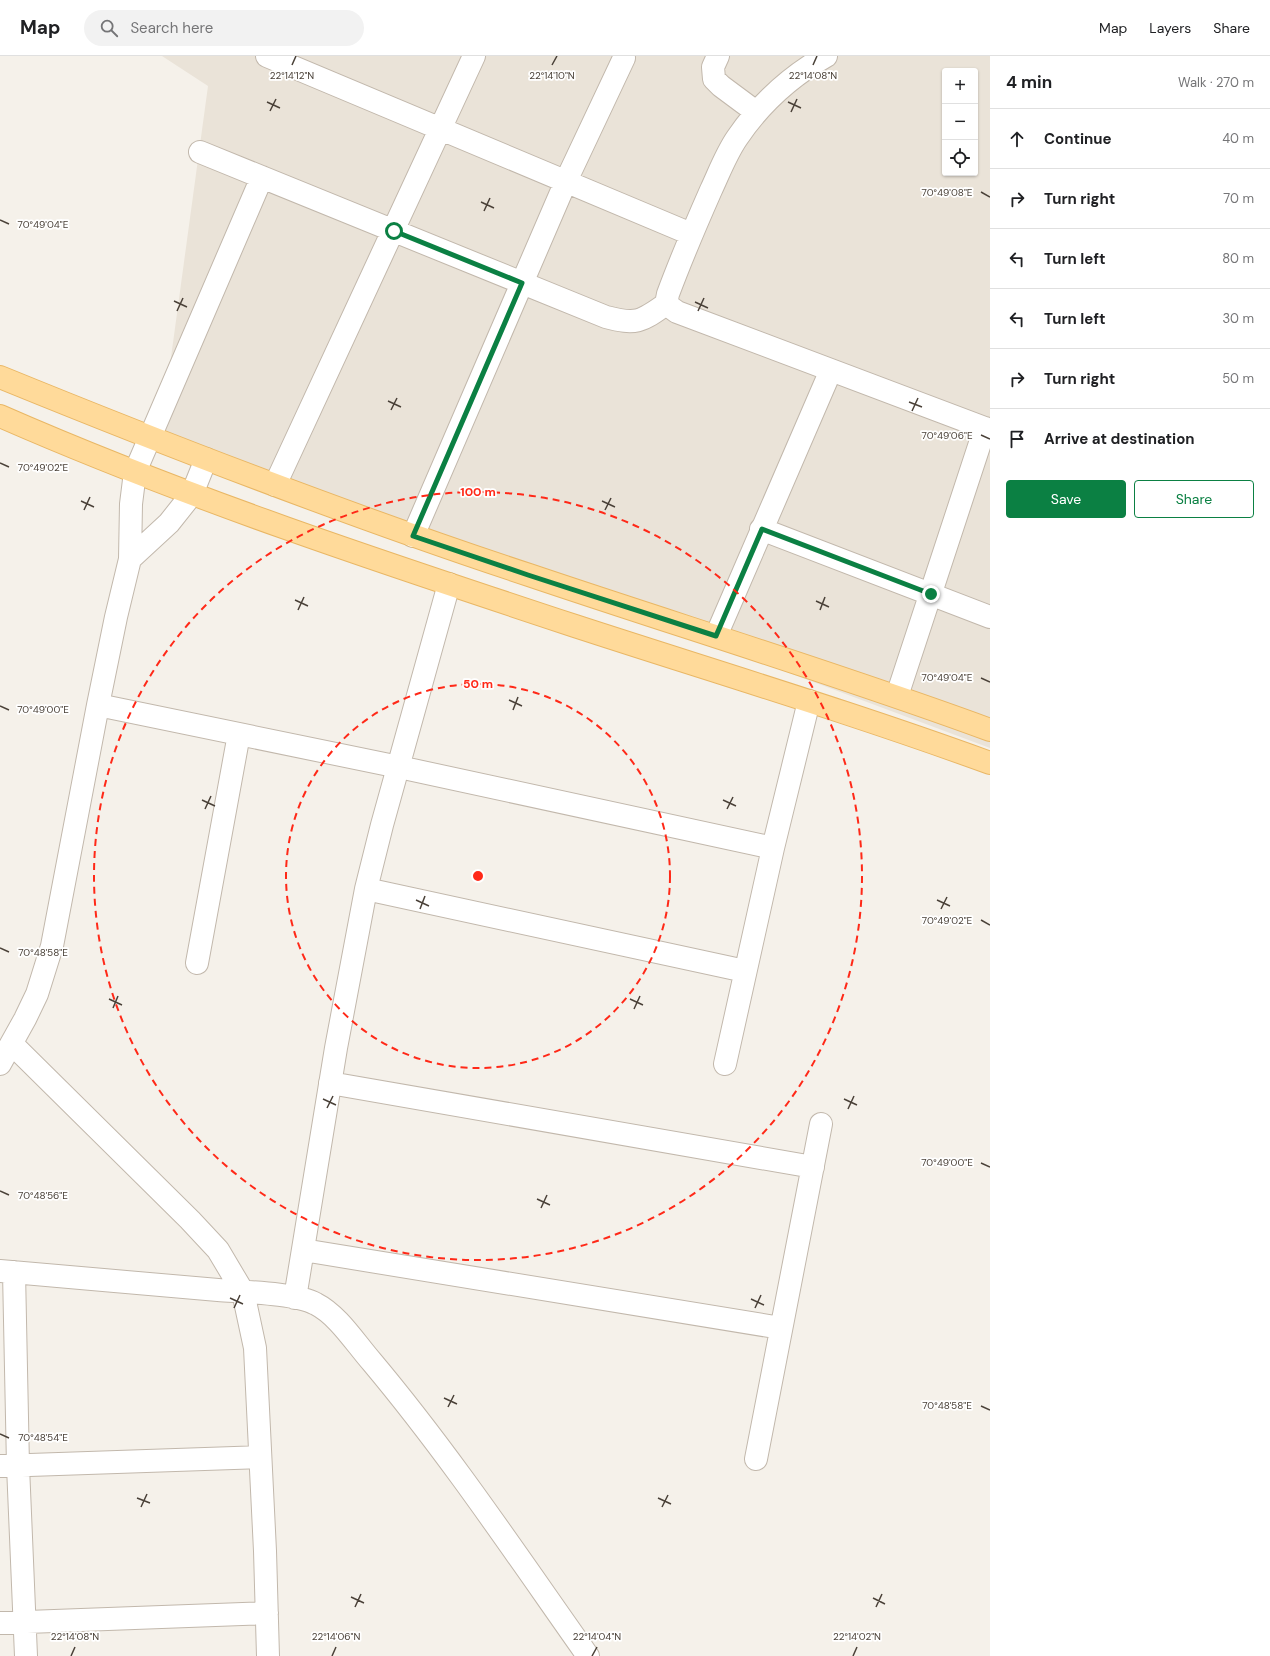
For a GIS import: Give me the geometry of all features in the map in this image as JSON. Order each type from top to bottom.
[{"type":"main road","points":[[0,377],[149,438],[413,536],[897,696],[990,730]]},
{"type":"main road","points":[[0,416],[134,472],[192,494],[449,584],[809,701],[990,763]]},
{"type":"street","points":[[267,56],[692,234]]},
{"type":"street","points":[[275,485],[474,56]]},
{"type":"street","points":[[718,56],[713,67],[714,79],[756,112]]},
{"type":"street","points":[[200,152],[606,317],[624,322],[640,321],[666,304],[668,294],[692,234],[736,138],[756,112],[782,86],[826,56]]},
{"type":"street","points":[[413,536],[566,181],[624,58]]},
{"type":"street","points":[[0,1064],[12,1044],[37,994],[52,946],[98,705],[116,617],[130,559],[131,504],[134,472],[262,177]]},
{"type":"street","points":[[666,304],[677,312],[988,429],[897,696]]},
{"type":"street","points":[[716,636],[831,370]]},
{"type":"street","points":[[130,559],[169,523],[192,494],[206,459]]},
{"type":"street","points":[[762,529],[990,617]]},
{"type":"street","points":[[295,1298],[330,1083],[366,889],[382,825],[449,584]]},
{"type":"street","points":[[725,1064],[773,848],[809,701]]},
{"type":"street","points":[[98,705],[399,767],[773,848]]},
{"type":"street","points":[[197,963],[239,734]]},
{"type":"street","points":[[366,889],[745,971]]},
{"type":"street","points":[[12,1044],[218,1250],[243,1292],[255,1348],[268,1656]]},
{"type":"street","points":[[330,1083],[813,1167]]},
{"type":"street","points":[[756,1459],[821,1124]]},
{"type":"street","points":[[303,1250],[781,1328]]},
{"type":"street","points":[[26,1656],[25,1622],[9,1466],[7,1271],[243,1292],[295,1298],[316,1304],[334,1318],[380,1372],[431,1436],[489,1515],[588,1656]]},
{"type":"street","points":[[9,1466],[260,1457]]},
{"type":"street","points":[[0,1623],[267,1613]]},
{"type":"shaded area","points":[[162,56],[990,56],[990,748],[160,438],[208,86]]},
{"type":"route","points":[[394,231],[522,283],[413,536],[716,636],[762,529],[931,594]]}]
